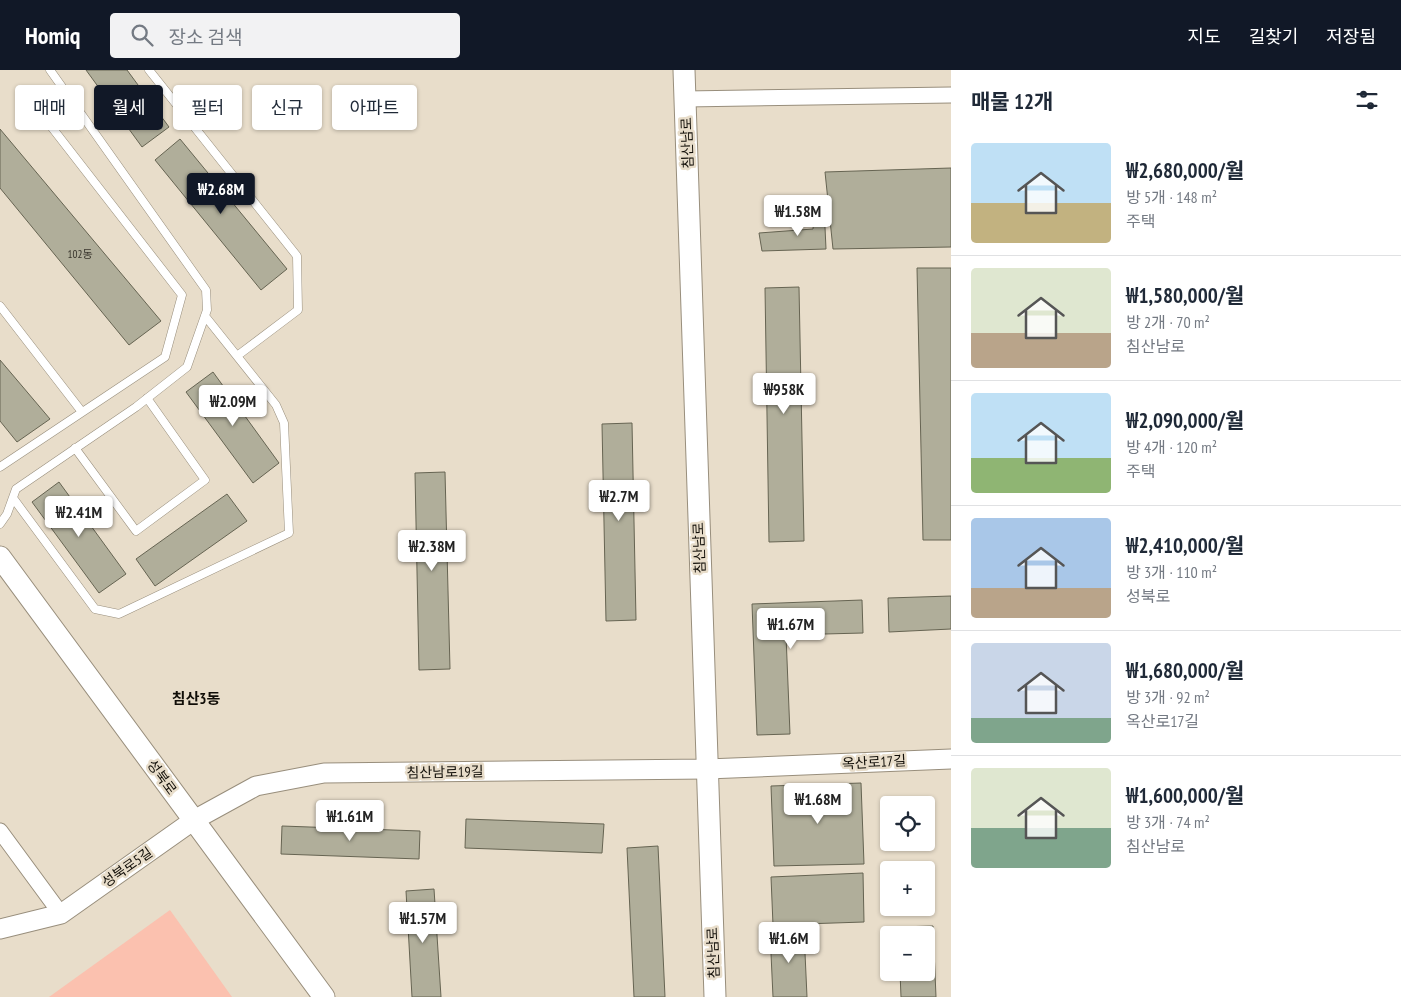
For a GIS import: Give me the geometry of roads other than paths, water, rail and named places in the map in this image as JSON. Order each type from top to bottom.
[{"type":"main road","name":"침산남로","points":[[684,70],[715,997]]},
{"type":"main road","name":"성북로","points":[[0,557],[324,997]]},
{"type":"street","name":"침산남로","points":[[685,98],[951,95]]},
{"type":"street","name":"옥산로17길","points":[[706,770],[951,759]]},
{"type":"street","name":"침산남로19길","points":[[194,820],[256,786],[324,773],[706,770]]},
{"type":"street","name":"성북로5길","points":[[0,929],[61,914],[194,820]]},
{"type":"street","points":[[0,831],[61,914]]},
{"type":"lane","points":[[0,524],[7,514],[16,489],[147,398],[187,367],[207,310],[206,290],[50,70]]},
{"type":"lane","points":[[149,70],[297,256],[298,310],[237,356]]},
{"type":"lane","points":[[0,467],[165,357],[182,295],[54,130]]},
{"type":"lane","points":[[0,306],[82,412]]},
{"type":"lane","points":[[13,498],[95,609],[119,614],[289,533],[284,423],[276,404],[205,316]]},
{"type":"lane","points":[[75,448],[136,531],[205,480],[147,398]]},
{"type":"district","name":"침산3동","points":[[196,699]]}]
